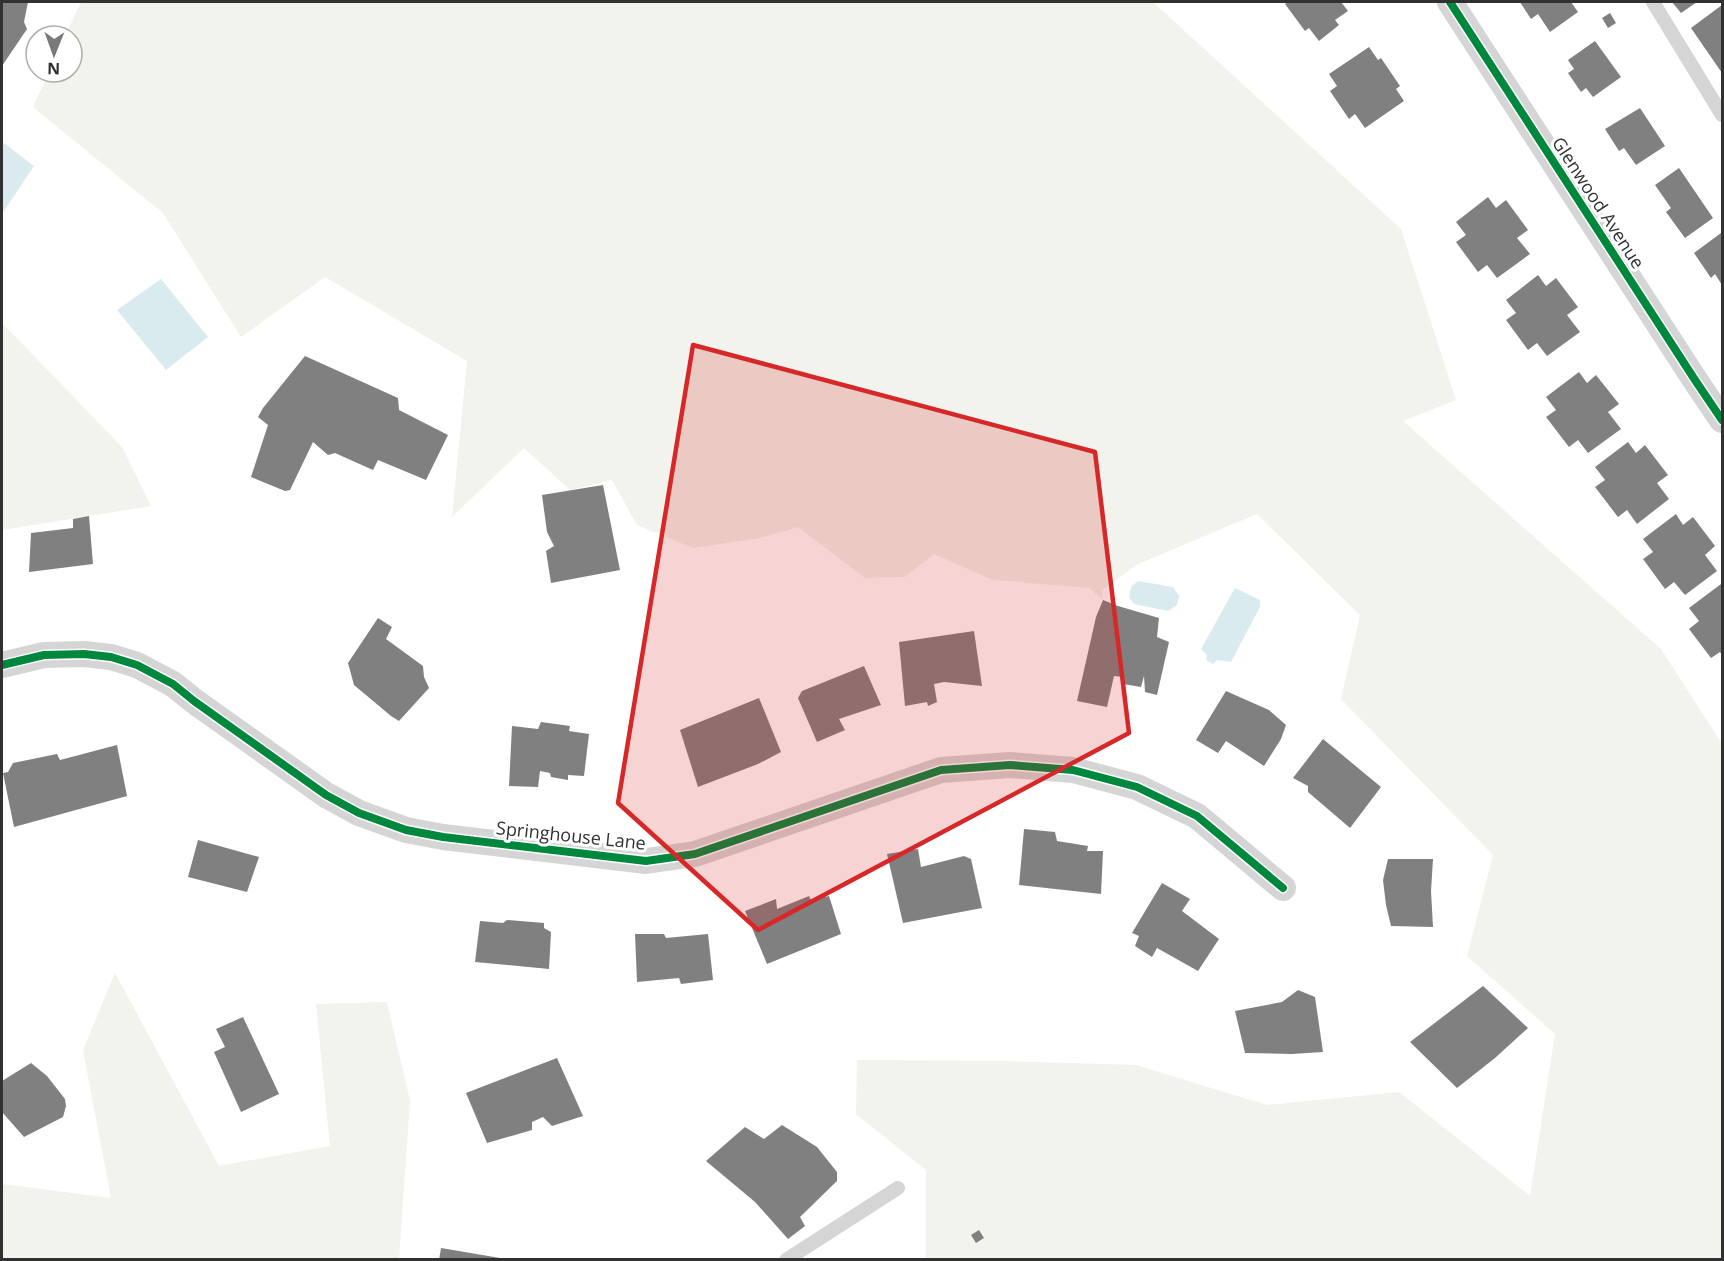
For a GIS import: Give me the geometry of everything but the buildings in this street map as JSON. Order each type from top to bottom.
[{"type":"street","name":"Glenwood Avenue","points":[[1450,2],[1722,420]]},
{"type":"street","name":"Springhouse Lane","points":[[2,665],[44,655],[84,654],[111,657],[137,665],[173,684],[326,795],[368,816],[406,830],[443,837],[646,861],[695,854],[941,770],[1010,765],[1073,770],[1137,787],[1197,816],[1283,888]]},
{"type":"lane","points":[[1653,2],[1722,115]]},
{"type":"lane","points":[[786,1260],[898,1188]]},
{"type":"highlighted area","points":[[693,345],[1095,452],[1129,733],[758,930],[618,803]]},
{"type":"shaded area","points":[[81,2],[1153,2],[1401,229],[1456,400],[1403,421],[1661,649],[1722,744],[1722,1259],[926,1259],[926,1170],[856,1114],[857,1060],[1136,1065],[1267,1105],[1399,1092],[1530,1196],[1555,1034],[1467,956],[1493,855],[1341,699],[1360,615],[1257,514],[1138,564],[1102,590],[1103,600],[1089,588],[993,580],[934,554],[905,577],[865,578],[798,527],[760,538],[693,548],[637,525],[612,480],[570,490],[524,448],[452,517],[467,361],[325,277],[241,337],[163,213],[33,107],[44,84],[84,84],[84,24],[71,24]]},
{"type":"shaded area","points":[[4,143],[34,166],[2,214],[2,148]]},
{"type":"shaded area","points":[[161,279],[208,337],[166,370],[117,310]]},
{"type":"shaded area","points":[[2,323],[122,447],[151,506],[2,530]]},
{"type":"shaded area","points":[[1138,581],[1173,587],[1179,596],[1177,605],[1168,611],[1134,604],[1129,597],[1131,587]]},
{"type":"shaded area","points":[[1235,588],[1260,600],[1260,607],[1231,662],[1217,660],[1213,664],[1206,660],[1207,655],[1201,649]]},
{"type":"shaded area","points":[[115,973],[219,1166],[330,1146],[316,1004],[387,1002],[410,1101],[399,1259],[2,1259],[2,1184],[111,1198],[83,1050]]},
{"type":"cycle path","points":[[1450,2],[1722,420]]},
{"type":"cycle path","points":[[2,665],[44,655],[84,654],[111,657],[137,665],[173,684],[326,795],[359,813],[406,830],[443,837],[646,861],[695,854],[941,770],[1010,765],[1073,770],[1137,787],[1197,816],[1283,888]]}]
